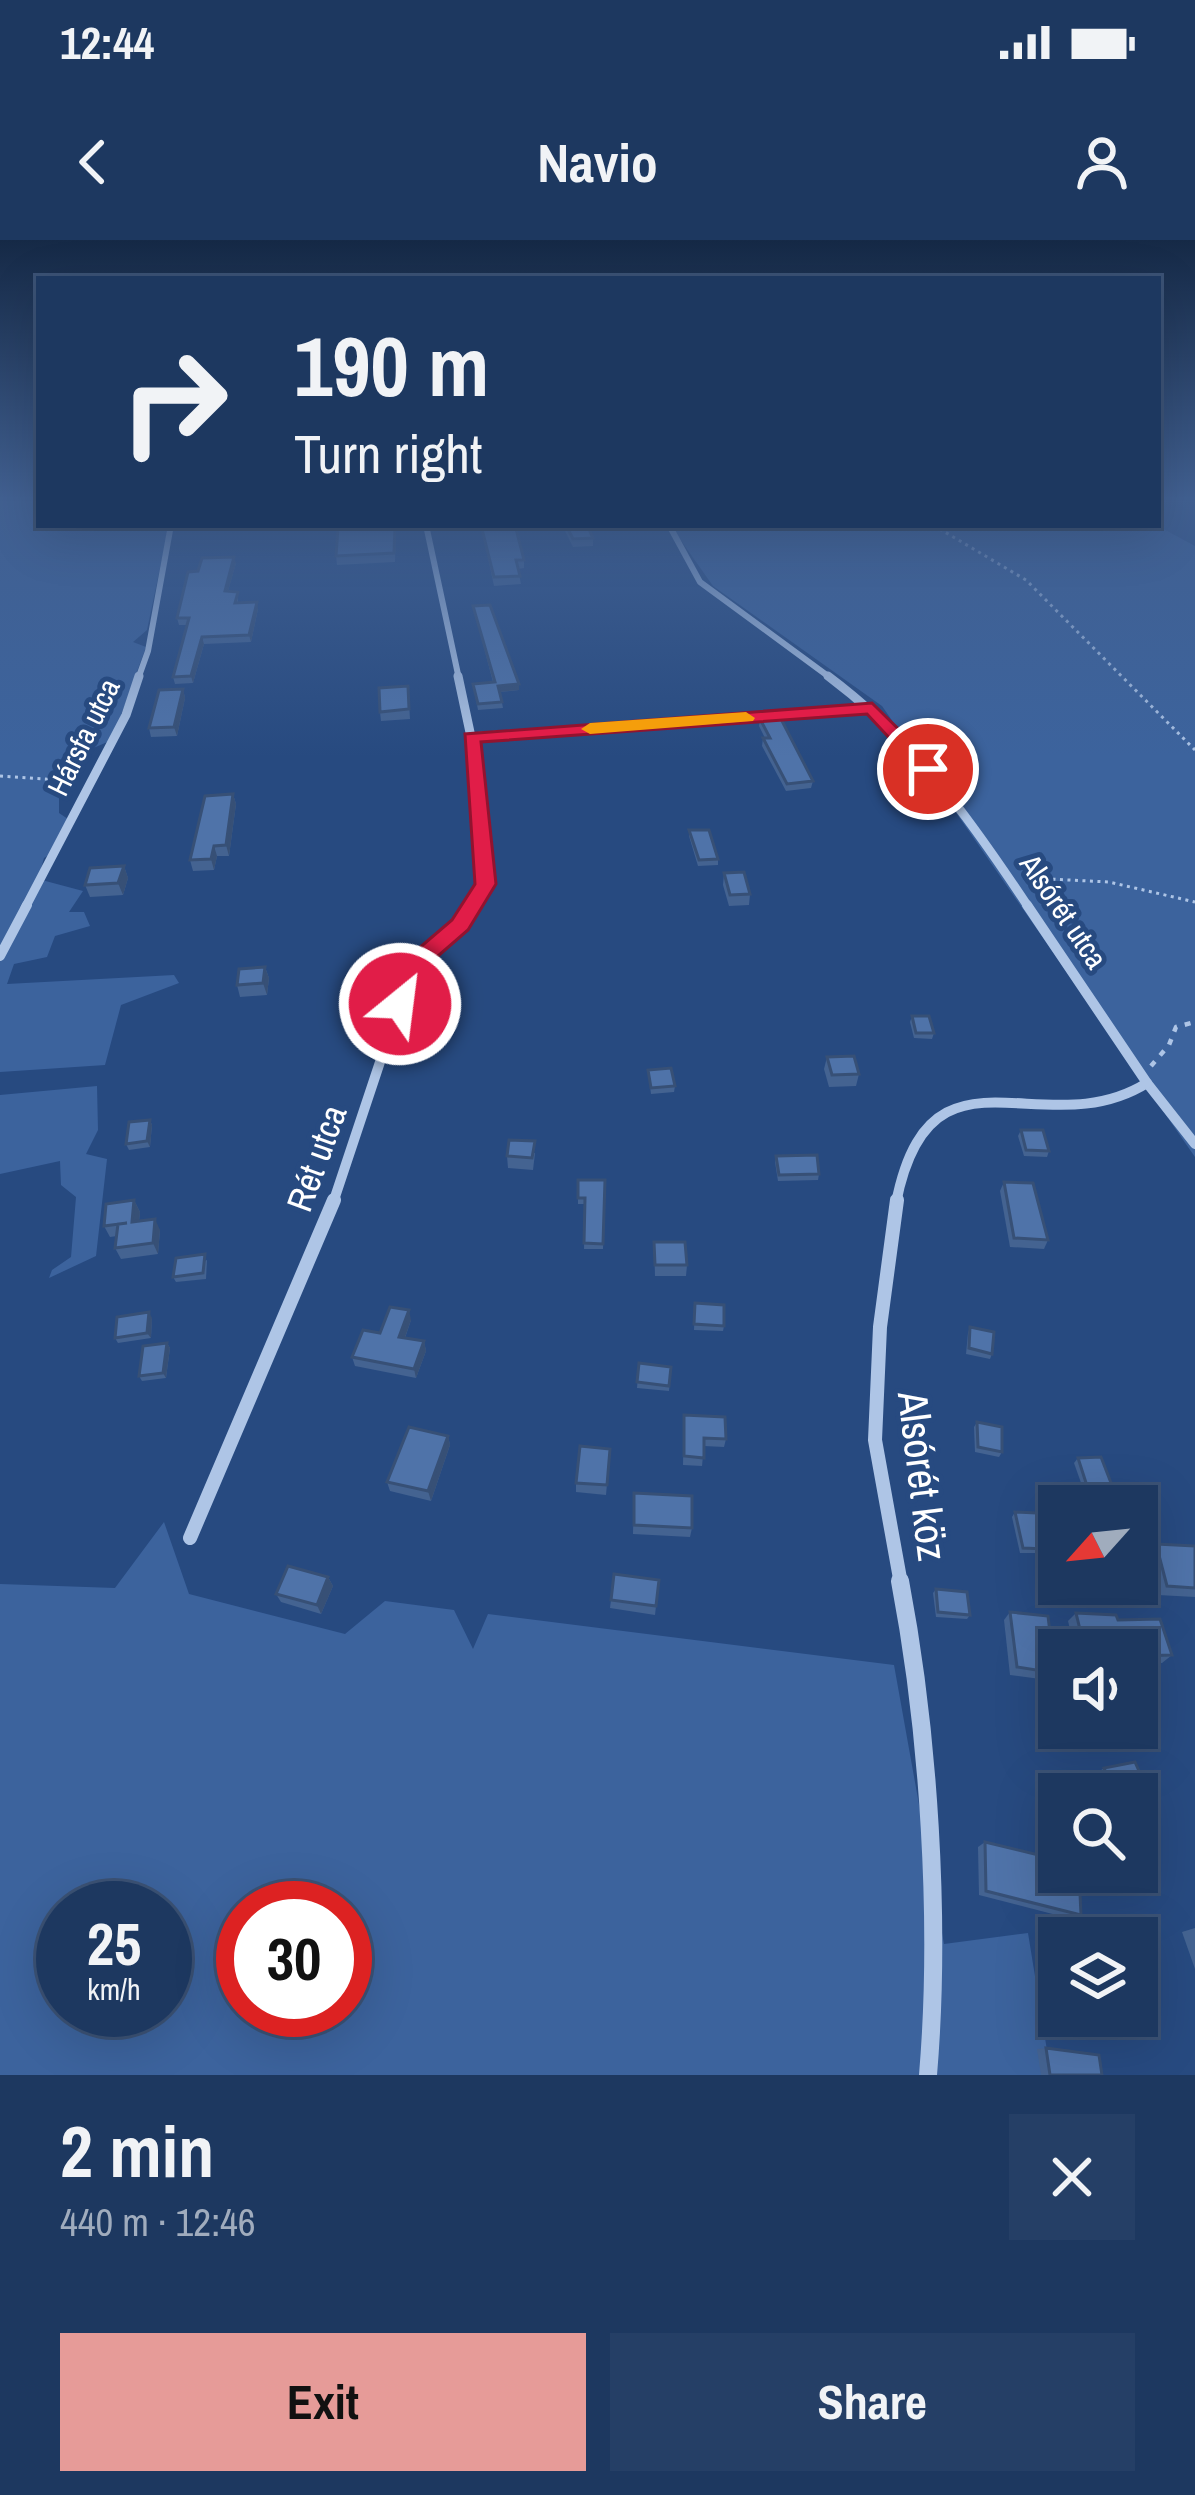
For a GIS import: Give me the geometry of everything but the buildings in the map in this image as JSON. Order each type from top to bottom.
[{"type":"street","name":"Hársfa utca","points":[[0,956],[126,715],[148,651],[160,587]]},
{"type":"street","name":"Rét utca","points":[[190,1538],[330,1212],[412,966],[460,925],[485,884],[471,737],[439,587]]},
{"type":"street","name":"Alsórét utca","points":[[706,587],[872,709],[956,799],[1145,1079],[1195,1144]]},
{"type":"street","points":[[471,737],[872,709]]},
{"type":"street","name":"Alsórét köz","points":[[928,2075],[934,2024],[928,1831],[905,1606],[874,1446],[874,1364],[906,1160],[922,1128],[968,1103],[1115,1102],[1145,1079]]},
{"type":"path","points":[[1033,587],[1195,750]]},
{"type":"path","points":[[0,776],[64,784],[91,776]]},
{"type":"path","points":[[1012,878],[1109,882],[1195,902]]},
{"type":"path","points":[[1145,1079],[1176,1027],[1195,1022]]},
{"type":"shaded area","points":[[0,587],[156,587],[147,630],[133,642],[146,647],[112,740],[91,749],[66,793],[59,792],[59,813],[68,819],[58,850],[44,858],[38,879],[83,891],[69,912],[84,912],[90,926],[55,936],[47,957],[14,964],[7,984],[174,975],[179,983],[121,1005],[105,1065],[0,1072]]},
{"type":"shaded area","points":[[714,587],[1195,587],[1195,1157],[882,706]]},
{"type":"shaded area","points":[[97,1086],[98,1130],[86,1154],[107,1159],[96,1256],[49,1278],[52,1270],[71,1257],[76,1197],[61,1185],[60,1161],[0,1174],[0,1095]]},
{"type":"shaded area","points":[[164,1522],[189,1594],[345,1634],[385,1601],[454,1610],[473,1649],[488,1614],[894,1665],[944,1944],[1028,1933],[1038,1995],[1038,2037],[1045,2037],[1051,2075],[0,2075],[0,1584],[115,1588]]},
{"type":"slow traffic","points":[[590,729],[746,718]]},
{"type":"route","points":[[400,1004],[412,966],[460,925],[485,884],[471,737],[872,709],[928,769]]}]
